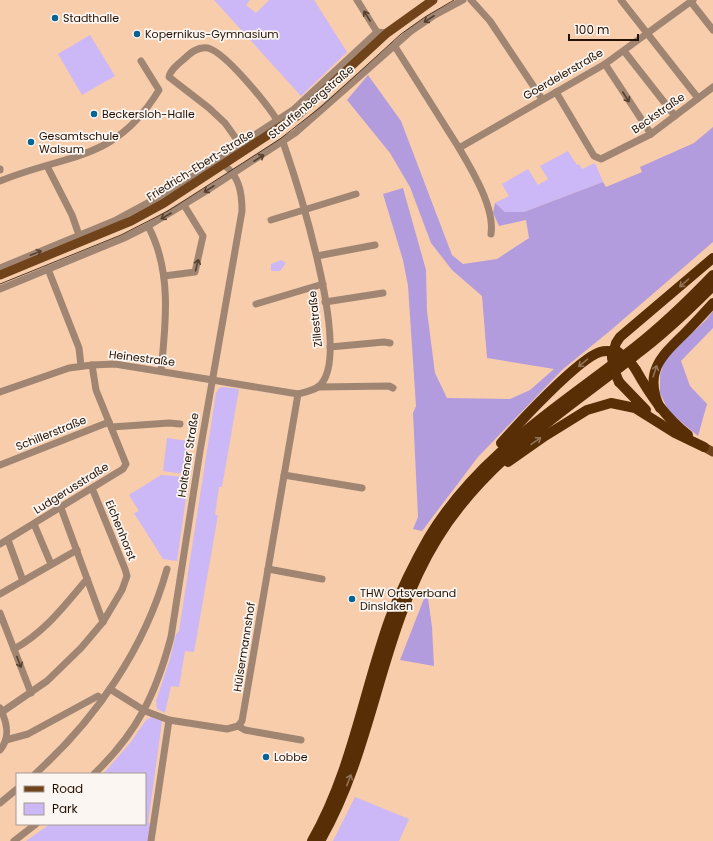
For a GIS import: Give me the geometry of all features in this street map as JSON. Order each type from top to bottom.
[{"type":"highway","points":[[656,420],[619,382],[614,370],[614,353],[620,337],[627,330],[713,258]]},
{"type":"highway","points":[[472,479],[513,440],[537,420],[651,333],[713,275]]},
{"type":"highway","points":[[359,737],[409,591],[437,539],[463,502],[496,465],[517,446],[656,340],[713,286]]},
{"type":"highway","points":[[660,408],[653,385],[654,371],[658,363],[669,348],[713,303]]},
{"type":"highway","points":[[320,841],[341,800],[359,737],[381,645],[402,587],[430,535],[447,510],[490,455],[564,380],[593,355],[600,352],[614,353],[629,360],[649,394],[660,408],[680,428],[708,449]]},
{"type":"highway","points":[[463,502],[510,460],[587,410],[603,404],[619,404],[635,408],[656,420],[675,434],[708,449]]},
{"type":"highway","points":[[312,841],[354,755]]},
{"type":"main road","name":"Friedrich-Ebert-Straße","points":[[0,276],[131,221],[226,171],[236,156],[297,116],[387,33],[433,0]]},
{"type":"street","points":[[357,0],[377,32],[387,33]]},
{"type":"street","name":"Stauffenbergstraße","points":[[0,289],[124,238],[184,205],[226,171],[283,142],[306,124],[394,45],[433,16],[463,0]]},
{"type":"street","points":[[471,0],[490,21],[542,99]]},
{"type":"street","points":[[621,0],[646,34],[698,98]]},
{"type":"street","points":[[692,1],[713,30]]},
{"type":"street","name":"Goerdelerstraße","points":[[459,148],[605,64],[692,1]]},
{"type":"street","name":"Friedrich-Ebert-Straße","points":[[0,268],[140,208],[277,120],[300,103],[377,32]]},
{"type":"street","points":[[394,45],[475,175],[485,199],[492,226],[491,234]]},
{"type":"street","points":[[240,144],[225,123],[209,108],[170,80],[169,75],[176,67],[187,56],[200,47],[209,48],[224,60],[259,95],[277,120]]},
{"type":"street","points":[[624,51],[675,116]]},
{"type":"street","points":[[0,182],[21,173],[88,154],[107,144],[139,119],[159,90],[141,61]]},
{"type":"street","points":[[605,64],[651,134]]},
{"type":"street","name":"Beckstraße","points":[[556,92],[594,156],[598,159],[628,147],[651,134],[713,87]]},
{"type":"street","name":"Zillestraße","points":[[283,142],[306,210],[317,256],[329,327],[330,348],[325,378],[318,387]]},
{"type":"street","name":"Holtener Straße","points":[[95,773],[124,740],[145,711],[163,666],[171,637],[212,379],[242,211],[240,186],[226,171],[236,156]]},
{"type":"street","points":[[47,166],[72,215],[79,235]]},
{"type":"street","points":[[271,220],[356,194]]},
{"type":"street","points":[[164,276],[192,274],[197,269],[203,236],[184,205]]},
{"type":"street","points":[[148,226],[160,254],[164,276],[165,315],[161,372]]},
{"type":"street","points":[[317,256],[375,245]]},
{"type":"street","points":[[48,269],[78,348],[81,366]]},
{"type":"street","points":[[256,304],[322,284]]},
{"type":"street","points":[[325,302],[384,293]]},
{"type":"street","points":[[330,348],[384,342],[390,343]]},
{"type":"street","name":"Heinestraße","points":[[0,392],[52,373],[92,364],[134,366],[161,372],[212,379]]},
{"type":"street","name":"Ludgerusstraße","points":[[0,544],[123,469],[126,464],[96,390],[92,364]]},
{"type":"street","points":[[212,379],[298,394],[318,387],[389,386],[392,388]]},
{"type":"street","name":"Hülsermannshof","points":[[238,726],[244,716],[298,394]]},
{"type":"street","points":[[110,424],[180,424]]},
{"type":"street","name":"Schillerstraße","points":[[0,465],[110,424]]},
{"type":"street","points":[[284,475],[362,488]]},
{"type":"street","name":"Eichenhorst","points":[[1,710],[31,693],[67,663],[103,622],[122,590],[127,576],[92,488]]},
{"type":"street","points":[[61,508],[103,622]]},
{"type":"street","name":"Ludgerusstraße","points":[[34,524],[51,564]]},
{"type":"street","points":[[8,540],[23,581]]},
{"type":"street","points":[[0,594],[77,550]]},
{"type":"street","points":[[36,773],[68,741],[110,689],[128,660],[151,614],[167,569]]},
{"type":"street","points":[[268,569],[322,579]]},
{"type":"street","points":[[14,649],[28,641],[53,620],[87,579]]},
{"type":"street","points":[[0,613],[31,693]]},
{"type":"street","points":[[110,689],[145,711],[169,720],[227,729],[238,726],[245,730],[301,740]]},
{"type":"street","points":[[6,740],[28,734],[98,696],[102,700]]},
{"type":"street","points":[[0,750],[6,740],[8,729],[1,710]]},
{"type":"street","points":[[151,841],[169,720]]},
{"type":"street","points":[[0,803],[16,790]]},
{"type":"street","points":[[14,841],[35,825]]},
{"type":"green space","points":[[214,0],[250,0],[246,5],[256,13],[269,0],[314,0],[347,52],[301,96]]},
{"type":"green space","points":[[90,35],[115,76],[82,95],[58,54]]},
{"type":"green space","points":[[568,151],[577,165],[579,164],[582,169],[595,163],[603,182],[524,212],[505,212],[495,203],[509,196],[502,184],[528,169],[538,185],[548,179],[540,166]]},
{"type":"green space","points":[[281,260],[286,263],[280,271],[271,271],[271,264]]},
{"type":"green space","points":[[219,388],[239,389],[222,487],[219,487],[215,515],[218,515],[194,652],[185,651],[179,687],[171,686],[165,713],[157,709],[156,701],[170,659],[176,634],[179,631],[216,393]]},
{"type":"green space","points":[[167,438],[188,441],[184,474],[163,471]]},
{"type":"green space","points":[[161,475],[189,477],[177,561],[163,559],[134,513],[139,511],[129,495]]},
{"type":"green space","points":[[152,717],[162,721],[148,823],[151,824],[148,841],[26,841],[49,825],[146,825],[146,773],[104,773],[130,743],[146,720]]},
{"type":"green space","points":[[355,797],[409,819],[399,841],[333,841]]},
{"type":"shaded area","points":[[368,75],[401,121],[452,255],[463,264],[497,259],[529,238],[526,220],[499,226],[493,213],[495,203],[505,212],[524,212],[603,182],[606,187],[642,172],[640,167],[694,143],[713,127],[713,242],[562,370],[478,457],[422,531],[413,529],[418,517],[413,413],[416,406],[408,286],[403,260],[383,194],[403,188],[426,270],[427,311],[435,373],[447,398],[510,399],[530,390],[554,369],[487,358],[482,296],[452,270],[431,243],[410,187],[390,153],[347,100]]},
{"type":"shaded area","points":[[713,311],[713,328],[681,361],[690,386],[707,404],[698,436],[669,412],[660,393],[660,375],[665,358],[706,320]]},
{"type":"shaded area","points":[[427,591],[432,627],[434,666],[400,660]]},
{"type":"tram line","points":[[0,284],[121,235],[168,211],[280,139],[322,106],[401,34],[425,17],[454,0]]},
{"type":"place","name":"Stadthalle","points":[[55,18]]},
{"type":"place","name":"Kopernikus-Gymnasium","points":[[137,34]]},
{"type":"place","name":"Beckersloh-Halle","points":[[94,114]]},
{"type":"place","name":"Gesamtschule Walsum","points":[[31,142]]},
{"type":"place","name":"THW Ortsverband Dinslaken","points":[[352,599]]},
{"type":"place","name":"Lobbe","points":[[266,757]]}]
